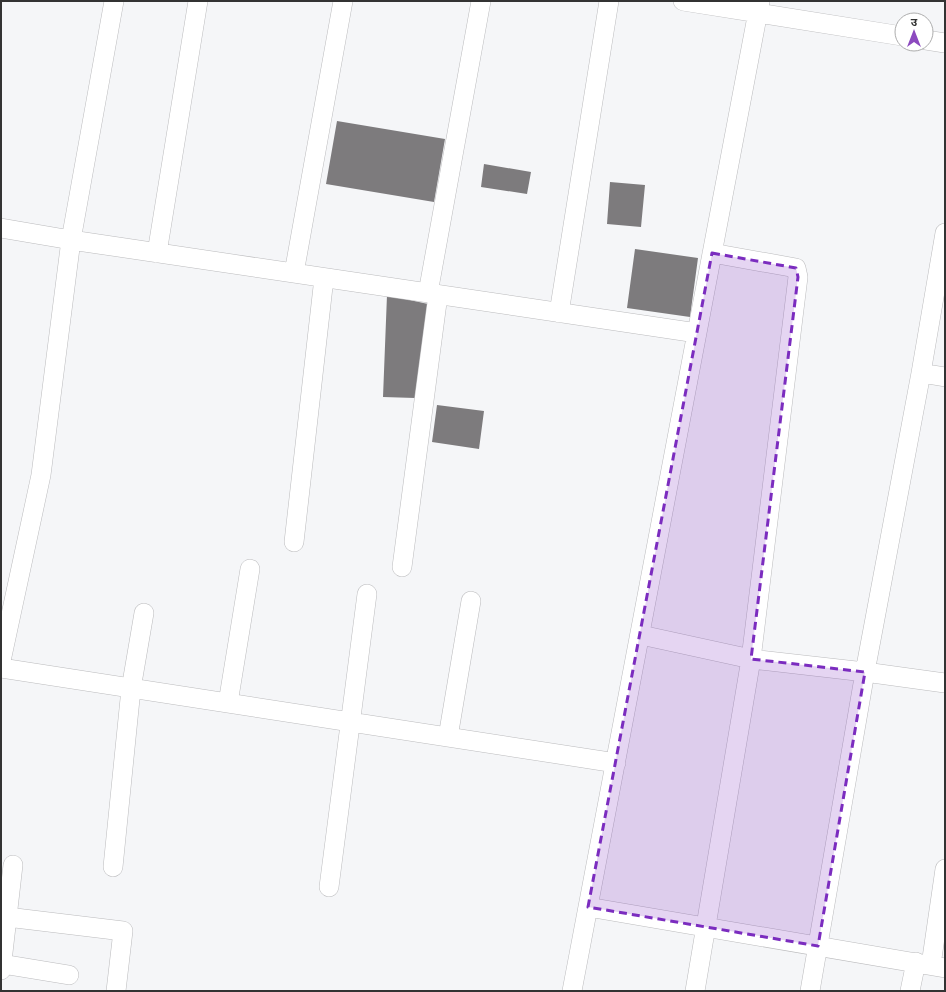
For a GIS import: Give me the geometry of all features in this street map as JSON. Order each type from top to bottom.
[{"type":"street","points":[[1,661],[41,475],[71,240],[114,1]]},
{"type":"street","points":[[157,253],[198,1]]},
{"type":"street","points":[[294,273],[343,1]]},
{"type":"street","points":[[402,567],[433,294],[481,1]]},
{"type":"street","points":[[559,313],[609,1]]},
{"type":"street","points":[[683,1],[759,7],[894,34]]},
{"type":"street","points":[[572,991],[641,635],[759,7]]},
{"type":"street","points":[[934,41],[945,43]]},
{"type":"street","points":[[1,228],[157,253],[698,333]]},
{"type":"street","points":[[810,991],[865,672],[921,373],[945,233]]},
{"type":"street","points":[[695,991],[751,659],[798,277],[796,268],[712,253]]},
{"type":"street","points":[[294,542],[324,278]]},
{"type":"street","points":[[921,373],[945,377]]},
{"type":"street","points":[[228,704],[250,569]]},
{"type":"street","points":[[329,887],[367,594]]},
{"type":"street","points":[[448,737],[471,601]]},
{"type":"street","points":[[113,867],[131,688],[144,613]]},
{"type":"street","points":[[641,635],[751,659],[945,683]]},
{"type":"street","points":[[1,668],[616,763]]},
{"type":"street","points":[[13,865],[1,967],[69,975]]},
{"type":"street","points":[[910,991],[931,965],[945,869]]},
{"type":"street","points":[[588,907],[931,965]]},
{"type":"street","points":[[7,917],[123,931],[116,991]]},
{"type":"highlighted area","points":[[712,253],[796,268],[798,277],[751,659],[865,672],[818,946],[588,907]]},
{"type":"building","points":[[337,121],[445,139],[434,202],[326,184]]},
{"type":"building","points":[[484,164],[531,172],[527,194],[481,187]]},
{"type":"building","points":[[610,182],[645,185],[641,227],[607,224]]},
{"type":"building","points":[[635,249],[698,258],[690,317],[627,308]]},
{"type":"building","points":[[387,295],[428,304],[415,398],[383,397]]},
{"type":"building","points":[[437,405],[484,411],[479,449],[432,442]]}]
